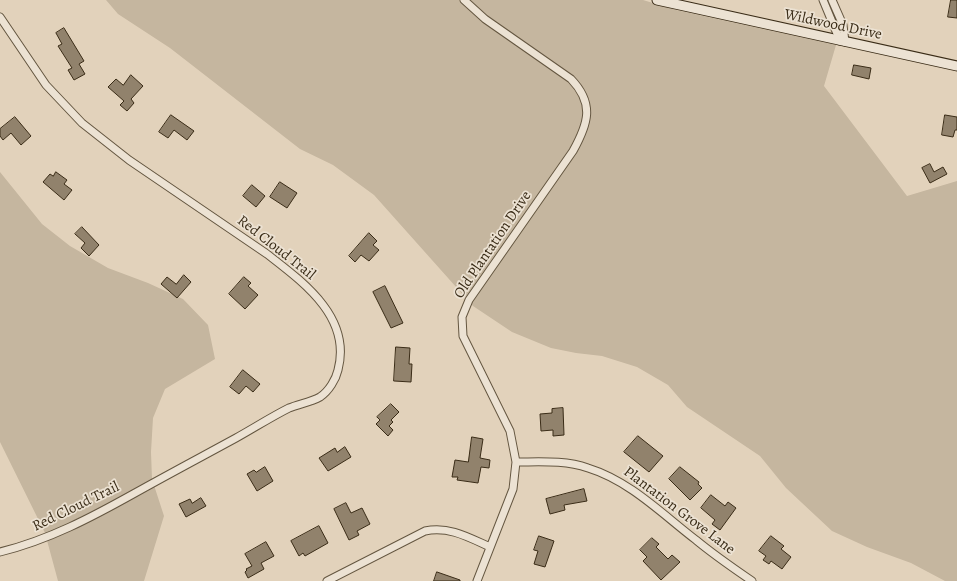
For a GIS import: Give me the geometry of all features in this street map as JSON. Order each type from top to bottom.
[{"type":"street","name":"Old Plantation Drive","points":[[464,0],[485,19],[571,79],[582,93],[587,108],[585,127],[573,151],[473,294],[462,317],[463,336],[510,431],[516,462],[513,489],[505,513],[477,581]]},
{"type":"street","name":"Wildwood Drive","points":[[657,0],[842,42],[957,66]]},
{"type":"street","points":[[823,0],[842,42]]},
{"type":"street","points":[[832,0],[843,25],[842,42]]},
{"type":"street","name":"Red Cloud Trail","points":[[0,17],[46,85],[77,119],[129,160],[267,254],[287,270],[306,287],[331,314],[336,324],[340,345],[339,369],[335,378],[321,397],[288,409],[105,509],[59,532],[0,552]]},
{"type":"street","name":"Plantation Grove Lane","points":[[516,462],[569,463],[587,467],[615,479],[752,581]]},
{"type":"street","points":[[328,581],[425,531],[451,531],[490,547]]},
{"type":"shaded area","points":[[106,0],[643,0],[676,10],[836,45],[824,86],[907,196],[957,181],[957,581],[945,581],[911,563],[867,547],[832,531],[786,488],[760,456],[687,407],[668,385],[637,367],[602,356],[551,348],[512,332],[473,306],[374,195],[333,165],[300,149],[170,48],[118,14]]},
{"type":"shaded area","points":[[0,172],[42,224],[70,246],[108,268],[148,283],[183,299],[208,325],[215,359],[165,389],[153,418],[151,452],[152,479],[164,516],[144,581],[58,581],[45,533],[0,442]]},
{"type":"building","points":[[951,0],[957,0],[957,18],[948,17]]},
{"type":"building","points":[[64,28],[84,61],[79,64],[85,74],[74,80],[68,70],[72,68],[58,46],[62,44],[56,33]]},
{"type":"building","points":[[854,65],[871,68],[869,79],[852,75]]},
{"type":"building","points":[[131,75],[143,86],[131,99],[134,103],[127,111],[120,105],[124,101],[108,87],[116,79],[123,85]]},
{"type":"building","points":[[171,115],[194,131],[187,140],[174,130],[168,138],[159,132]]},
{"type":"building","points":[[945,115],[957,117],[957,130],[955,130],[953,137],[942,135]]},
{"type":"building","points":[[15,117],[31,136],[21,145],[11,133],[3,140],[0,136],[0,129]]},
{"type":"building","points":[[930,164],[934,172],[943,167],[947,174],[930,183],[922,168]]},
{"type":"building","points":[[56,172],[67,180],[64,184],[72,190],[64,200],[43,182],[50,174],[53,176]]},
{"type":"building","points":[[280,182],[297,193],[287,208],[270,197]]},
{"type":"building","points":[[252,185],[265,196],[256,207],[243,196]]},
{"type":"building","points":[[82,227],[99,245],[89,256],[81,248],[85,243],[75,234]]},
{"type":"building","points":[[369,233],[377,241],[373,245],[379,250],[369,261],[361,255],[355,262],[349,256]]},
{"type":"building","points":[[184,275],[191,282],[177,298],[161,284],[167,277],[176,284]]},
{"type":"building","points":[[244,277],[251,283],[248,286],[258,295],[245,309],[229,294]]},
{"type":"building","points":[[385,286],[403,323],[391,328],[373,292]]},
{"type":"building","points":[[396,347],[410,348],[409,364],[412,364],[411,382],[394,381]]},
{"type":"building","points":[[243,370],[260,384],[253,392],[246,386],[239,394],[230,387]]},
{"type":"building","points":[[391,404],[399,412],[391,420],[393,422],[389,426],[393,430],[388,436],[376,424],[380,420],[377,417]]},
{"type":"building","points":[[563,408],[564,435],[553,436],[553,430],[541,431],[540,414],[552,413],[552,409]]},
{"type":"building","points":[[638,436],[663,456],[649,472],[624,452]]},
{"type":"building","points":[[472,437],[483,439],[480,458],[490,460],[489,468],[481,467],[478,483],[457,480],[458,477],[452,477],[455,460],[468,462]]},
{"type":"building","points":[[345,447],[351,457],[328,471],[319,458],[335,448],[337,452]]},
{"type":"building","points":[[265,467],[273,481],[257,491],[247,474],[254,470],[256,472]]},
{"type":"building","points":[[680,467],[699,482],[698,484],[702,488],[690,500],[669,479]]},
{"type":"building","points":[[584,489],[587,501],[564,505],[565,510],[550,514],[546,499]]},
{"type":"building","points":[[711,495],[725,506],[728,502],[736,508],[720,530],[712,524],[715,520],[701,508]]},
{"type":"building","points":[[201,498],[206,506],[186,517],[179,504],[190,499],[192,503]]},
{"type":"building","points":[[346,503],[351,513],[362,508],[370,524],[357,531],[359,535],[349,540],[334,509]]},
{"type":"building","points":[[319,526],[328,543],[305,556],[303,553],[299,556],[291,541]]},
{"type":"building","points":[[539,536],[554,541],[545,567],[534,564],[538,551],[534,550]]},
{"type":"building","points":[[771,536],[784,546],[781,549],[791,557],[782,569],[771,561],[769,564],[763,560],[766,556],[759,551]]},
{"type":"building","points":[[652,538],[659,544],[656,547],[668,559],[672,555],[680,562],[661,580],[643,561],[647,557],[640,550]]},
{"type":"building","points":[[266,542],[274,556],[261,563],[264,569],[248,578],[245,572],[247,570],[246,569],[252,566],[245,554]]},
{"type":"building","points":[[437,572],[460,580],[460,581],[434,581]]}]
